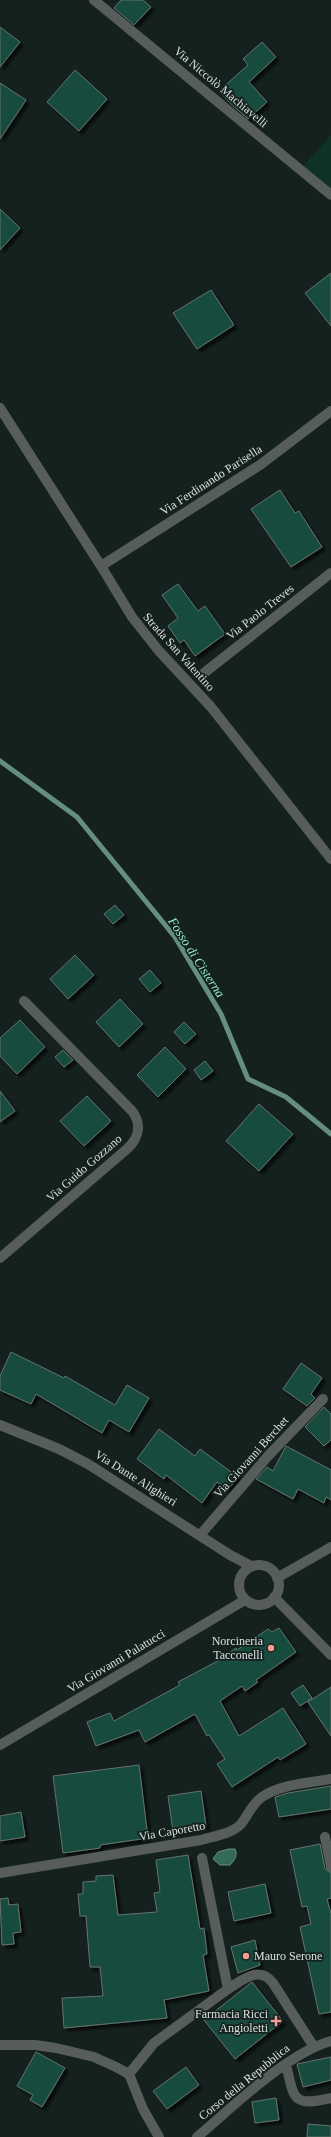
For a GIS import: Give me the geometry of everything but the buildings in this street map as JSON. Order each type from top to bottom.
[{"type":"street","name":"Via Niccolò Machiavelli","points":[[94,0],[331,195]]},
{"type":"street","name":"Strada San Valentino","points":[[0,408],[140,629],[211,707],[331,859]]},
{"type":"street","name":"Via Ferdinando Parisella","points":[[101,566],[260,465],[331,411]]},
{"type":"street","name":"Via Paolo Treves","points":[[204,672],[331,573]]},
{"type":"street","name":"Via Guido Gozzano","points":[[0,1258],[127,1149],[134,1141],[138,1126],[138,1120],[132,1111],[24,1000]]},
{"type":"street","name":"Via Giovanni Berchet","points":[[201,1534],[268,1456],[322,1399]]},
{"type":"street","name":"Via Dante Alighieri","points":[[0,1424],[76,1457],[201,1534],[230,1555],[252,1566],[264,1566],[274,1572],[277,1578]]},
{"type":"street","points":[[252,1566],[246,1570],[239,1581],[239,1588],[246,1600],[251,1603],[264,1604],[274,1597],[278,1591],[277,1578],[331,1547]]},
{"type":"street","points":[[274,1597],[331,1655]]},
{"type":"street","name":"Via Giovanni Palatucci","points":[[0,1745],[246,1600]]},
{"type":"street","name":"Via Caporetto","points":[[0,1873],[201,1840],[223,1834],[238,1826],[253,1804],[266,1794],[282,1788],[331,1779]]},
{"type":"street","points":[[325,1837],[331,1867]]},
{"type":"street","points":[[202,1858],[228,1989]]},
{"type":"street","points":[[129,2074],[154,2043],[228,1989],[249,1976],[256,1974],[266,1976],[273,1983],[314,2047]]},
{"type":"street","name":"Corso della Repubblica","points":[[197,2137],[286,2064],[314,2047],[331,2041]]},
{"type":"street","points":[[0,2045],[35,2045],[72,2051],[101,2060],[129,2074],[143,2109],[159,2137]]},
{"type":"street","points":[[286,2064],[292,2091],[298,2099],[308,2102],[331,2098]]},
{"type":"shaded area","points":[[331,135],[331,195],[300,170]]},
{"type":"shaded area","points":[[235,1849],[236,1853],[235,1859],[230,1865],[220,1865],[213,1859],[218,1852]]},
{"type":"waterway","name":"Fosso di Cisterna","points":[[0,761],[77,817],[175,937],[221,1014],[248,1079],[286,1097],[331,1134]]},
{"type":"place","name":"Norcineria Tacconelli","points":[[271,1648]]},
{"type":"place","name":"Mauro Serone","points":[[246,1956]]},
{"type":"place","name":"Farmacia Ricci Angioletti","points":[[276,2021]]}]
